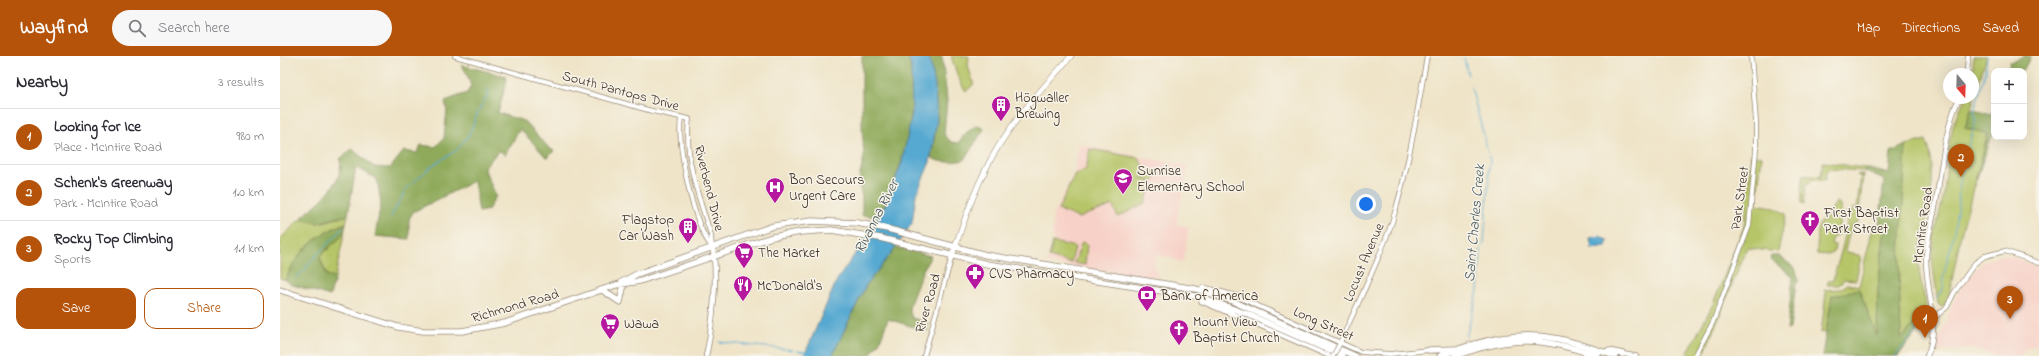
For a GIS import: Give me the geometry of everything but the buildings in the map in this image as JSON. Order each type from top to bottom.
[{"type":"highway","name":"Richmond Road","points":[[280,290],[398,327],[423,331],[446,332],[476,330],[505,323],[602,290],[616,285],[637,274],[773,226],[799,222],[824,221],[866,225],[1011,260],[1185,287]]},
{"type":"highway","name":"Richmond Road","points":[[616,285],[640,281],[772,237],[793,233],[831,230],[862,234],[952,256]]},
{"type":"highway","points":[[952,256],[987,264],[1180,293],[1225,305],[1342,356]]},
{"type":"highway","points":[[602,290],[620,302],[624,284]]},
{"type":"highway","points":[[1185,287],[1207,289],[1238,297]]},
{"type":"highway","points":[[1185,287],[1230,300],[1355,356]]},
{"type":"highway","points":[[1180,293],[1231,313]]},
{"type":"highway","points":[[1440,356],[1492,339],[1525,335],[1560,339],[1615,356]]},
{"type":"highway","points":[[1456,356],[1497,343],[1529,340],[1560,344],[1598,356]]},
{"type":"highway","points":[[1589,348],[1623,354]]},
{"type":"highway","points":[[1429,350],[1458,349]]},
{"type":"main road","points":[[952,256],[975,190],[998,148],[1019,117],[1071,56]]},
{"type":"main road","points":[[1967,68],[1968,56]]},
{"type":"main road","name":"McIntire Road","points":[[1927,356],[1932,342],[1934,318],[1926,274],[1927,245],[1936,201],[1943,149],[1950,119],[1956,104]]},
{"type":"main road","points":[[706,356],[711,322],[714,256],[712,247]]},
{"type":"street","name":"South Pantops Drive","points":[[455,56],[652,111],[689,119]]},
{"type":"street","name":"Locust Avenue","points":[[1333,356],[1376,264],[1392,222],[1412,144],[1427,56]]},
{"type":"street","name":"Park Street","points":[[1695,356],[1713,322],[1749,226],[1756,150],[1756,122],[1751,56]]},
{"type":"street","name":"Riverbend Drive","points":[[681,117],[681,142],[686,175],[704,238],[712,247]]},
{"type":"street","name":"Riverbend Drive","points":[[689,119],[687,141],[690,166],[711,235],[712,247]]},
{"type":"street","points":[[1934,318],[1947,307],[1954,293],[1975,263],[1985,256],[2005,251],[2039,263]]},
{"type":"street","name":"River Road","points":[[924,356],[952,256]]},
{"type":"street","name":"Long Street","points":[[1238,297],[1339,344],[1361,352],[1379,354],[1429,350]]},
{"type":"street","points":[[1231,313],[1329,356]]},
{"type":"street","points":[[1623,354],[1636,356]]},
{"type":"shaded area","name":"Sunrise Elementary School","points":[[1079,145],[1188,166],[1176,224],[1189,227],[1183,263],[1169,257],[1156,255],[1153,267],[1161,278],[1047,263],[1053,241],[1053,216],[1074,173]]},
{"type":"shaded area","points":[[2001,256],[2013,257],[2039,268],[2039,345],[2025,348],[2022,356],[1998,356],[1972,348],[1934,351],[1957,294],[1979,266],[1988,260]]},
{"type":"green space","points":[[862,56],[908,56],[911,75],[911,117],[907,139],[895,181],[878,217],[862,215],[862,196],[858,184],[864,157],[862,125]]},
{"type":"green space","points":[[929,56],[942,56],[947,100],[944,134],[951,142],[958,143],[966,133],[977,125],[984,129],[964,160],[942,162],[931,157],[937,120],[935,85]]},
{"type":"green space","points":[[951,56],[969,56],[968,66],[973,85],[966,91],[955,69]]},
{"type":"green space","points":[[1973,56],[1987,56],[1979,82],[1979,68],[1973,68]]},
{"type":"green space","points":[[2023,56],[2031,56],[2025,68],[2008,68],[2010,62],[2022,58]]},
{"type":"green space","points":[[461,65],[506,76],[507,79],[498,113],[524,121],[549,148],[554,151],[547,158],[520,129],[505,155],[499,150],[484,168],[496,196],[488,210],[479,212],[474,181],[413,212],[409,219],[409,239],[375,236],[381,203],[377,179],[356,167],[348,215],[317,223],[300,219],[328,193],[334,185],[338,177],[340,159],[352,149],[374,167],[390,168],[404,151],[417,153],[421,145],[435,147],[444,138],[447,110],[445,101],[467,93],[471,86],[466,72]]},
{"type":"green space","points":[[1962,104],[1972,104],[1965,128],[1988,133],[1961,234],[1949,295],[1944,306],[1941,307],[1938,304],[1932,259],[1934,237],[1944,193],[1949,145],[1954,122]]},
{"type":"green space","points":[[1971,109],[1991,115],[1991,138],[1974,186],[1988,134],[1965,128]]},
{"type":"green space","points":[[1926,140],[1932,170],[1932,185],[1921,245],[1919,266],[1920,278],[1927,309],[1901,340],[1899,276],[1906,145]]},
{"type":"green space","points":[[1906,145],[1899,276],[1901,339],[1927,309],[1928,317],[1898,356],[1822,356],[1832,296],[1859,289],[1877,336],[1878,289],[1884,233],[1879,227],[1884,180],[1864,171],[1865,168],[1889,174],[1891,152]]},
{"type":"green space","points":[[1090,149],[1139,158],[1144,168],[1157,173],[1154,182],[1140,178],[1152,183],[1145,203],[1118,217],[1112,205],[1079,218],[1058,210],[1074,176],[1086,169]]},
{"type":"green space","points":[[1751,155],[1762,156],[1756,204],[1773,207],[1786,214],[1778,252],[1747,248],[1703,356],[1686,356],[1713,304],[1744,227]]},
{"type":"green space","points":[[1823,162],[1865,168],[1864,171],[1829,169],[1826,173],[1825,181],[1813,179],[1809,184],[1806,184],[1804,204],[1801,203],[1803,175],[1821,177]]},
{"type":"green space","points":[[1858,174],[1863,175],[1858,222],[1851,226],[1845,251],[1861,256],[1856,280],[1844,279],[1839,285],[1827,285],[1829,280],[1833,280],[1843,245],[1847,219],[1846,212],[1853,213],[1854,208],[1857,208],[1861,176],[1858,176]]},
{"type":"green space","points":[[1836,202],[1839,203],[1841,209],[1838,236],[1833,236],[1831,244],[1835,245],[1834,251],[1829,255],[1817,254],[1818,227],[1821,221],[1824,222]]},
{"type":"green space","points":[[348,215],[346,223],[327,232],[310,244],[302,252],[290,270],[286,280],[280,278],[280,239],[300,219],[324,222]]},
{"type":"green space","points":[[346,223],[344,234],[321,255],[320,258],[326,275],[335,278],[330,296],[290,284],[286,280],[290,270],[302,252],[310,244],[327,232]]},
{"type":"green space","points":[[1870,225],[1879,227],[1884,233],[1878,289],[1877,337],[1832,296],[1826,332],[1821,333],[1826,293],[1824,290],[1840,289],[1848,284],[1859,286],[1873,227]]},
{"type":"green space","points":[[344,234],[335,278],[327,275],[320,258],[321,255]]},
{"type":"green space","points":[[1053,242],[1075,247],[1071,263],[1049,257]]},
{"type":"green space","points":[[1082,242],[1087,244],[1085,265],[1074,263]]},
{"type":"green space","points":[[896,247],[931,256],[923,270],[909,309],[912,318],[929,323],[927,331],[888,319],[880,341],[869,356],[832,356],[866,285]]},
{"type":"green space","points":[[1771,256],[1779,256],[1795,268],[1799,281],[1796,283],[1790,329],[1787,330],[1793,277],[1770,259]]},
{"type":"water","points":[[908,56],[929,56],[935,85],[937,120],[930,162],[916,195],[912,223],[893,251],[866,285],[832,356],[804,356],[837,280],[862,244],[886,204],[902,162],[912,114],[911,66]]},
{"type":"water","points":[[1600,236],[1608,241],[1606,246],[1592,249],[1590,238]]},
{"type":"waterway","points":[[1936,299],[1943,289],[1944,274],[1955,227],[1961,174],[1976,119],[1974,111],[1986,71],[1987,56]]},
{"type":"waterway","name":"Saint Charles Creek","points":[[1464,58],[1468,75]]},
{"type":"waterway","name":"Saint Charles Creek","points":[[1466,337],[1478,291],[1481,249],[1484,243],[1490,160],[1471,87]]},
{"type":"waterway","points":[[391,217],[406,189],[433,165],[457,150],[469,135],[478,112],[488,94],[488,89]]},
{"type":"waterway","points":[[296,277],[305,270],[309,263],[344,227]]},
{"type":"waterway","points":[[1895,356],[1914,334],[1919,321],[1926,312]]},
{"type":"waterway","points":[[719,342],[793,350]]},
{"type":"waterway","points":[[797,351],[807,352]]},
{"type":"place","name":"Högwaller Brewing","points":[[1001,122]]},
{"type":"place","name":"Schenk's Greenway","points":[[1961,177]]},
{"type":"place","name":"Sunrise Elementary School","points":[[1123,195]]},
{"type":"place","name":"Bon Secours Urgent Care","points":[[775,204]]},
{"type":"place","name":"First Baptist Park Street","points":[[1810,237]]},
{"type":"place","name":"Flagstop Car Wash","points":[[688,244]]},
{"type":"place","name":"The Market","points":[[744,269]]},
{"type":"place","name":"CVS Pharmacy","points":[[975,290]]},
{"type":"place","name":"McDonald's","points":[[743,302]]},
{"type":"place","name":"Bank of America","points":[[1147,312]]},
{"type":"place","name":"Rocky Top Climbing","points":[[2010,319]]},
{"type":"place","name":"Looking for Ice","points":[[1925,338]]},
{"type":"place","name":"Wawa","points":[[610,340]]},
{"type":"place","name":"Mount View Baptist Church","points":[[1179,346]]},
{"type":"water label","name":"Rivanna River","points":[[876,216]]}]
